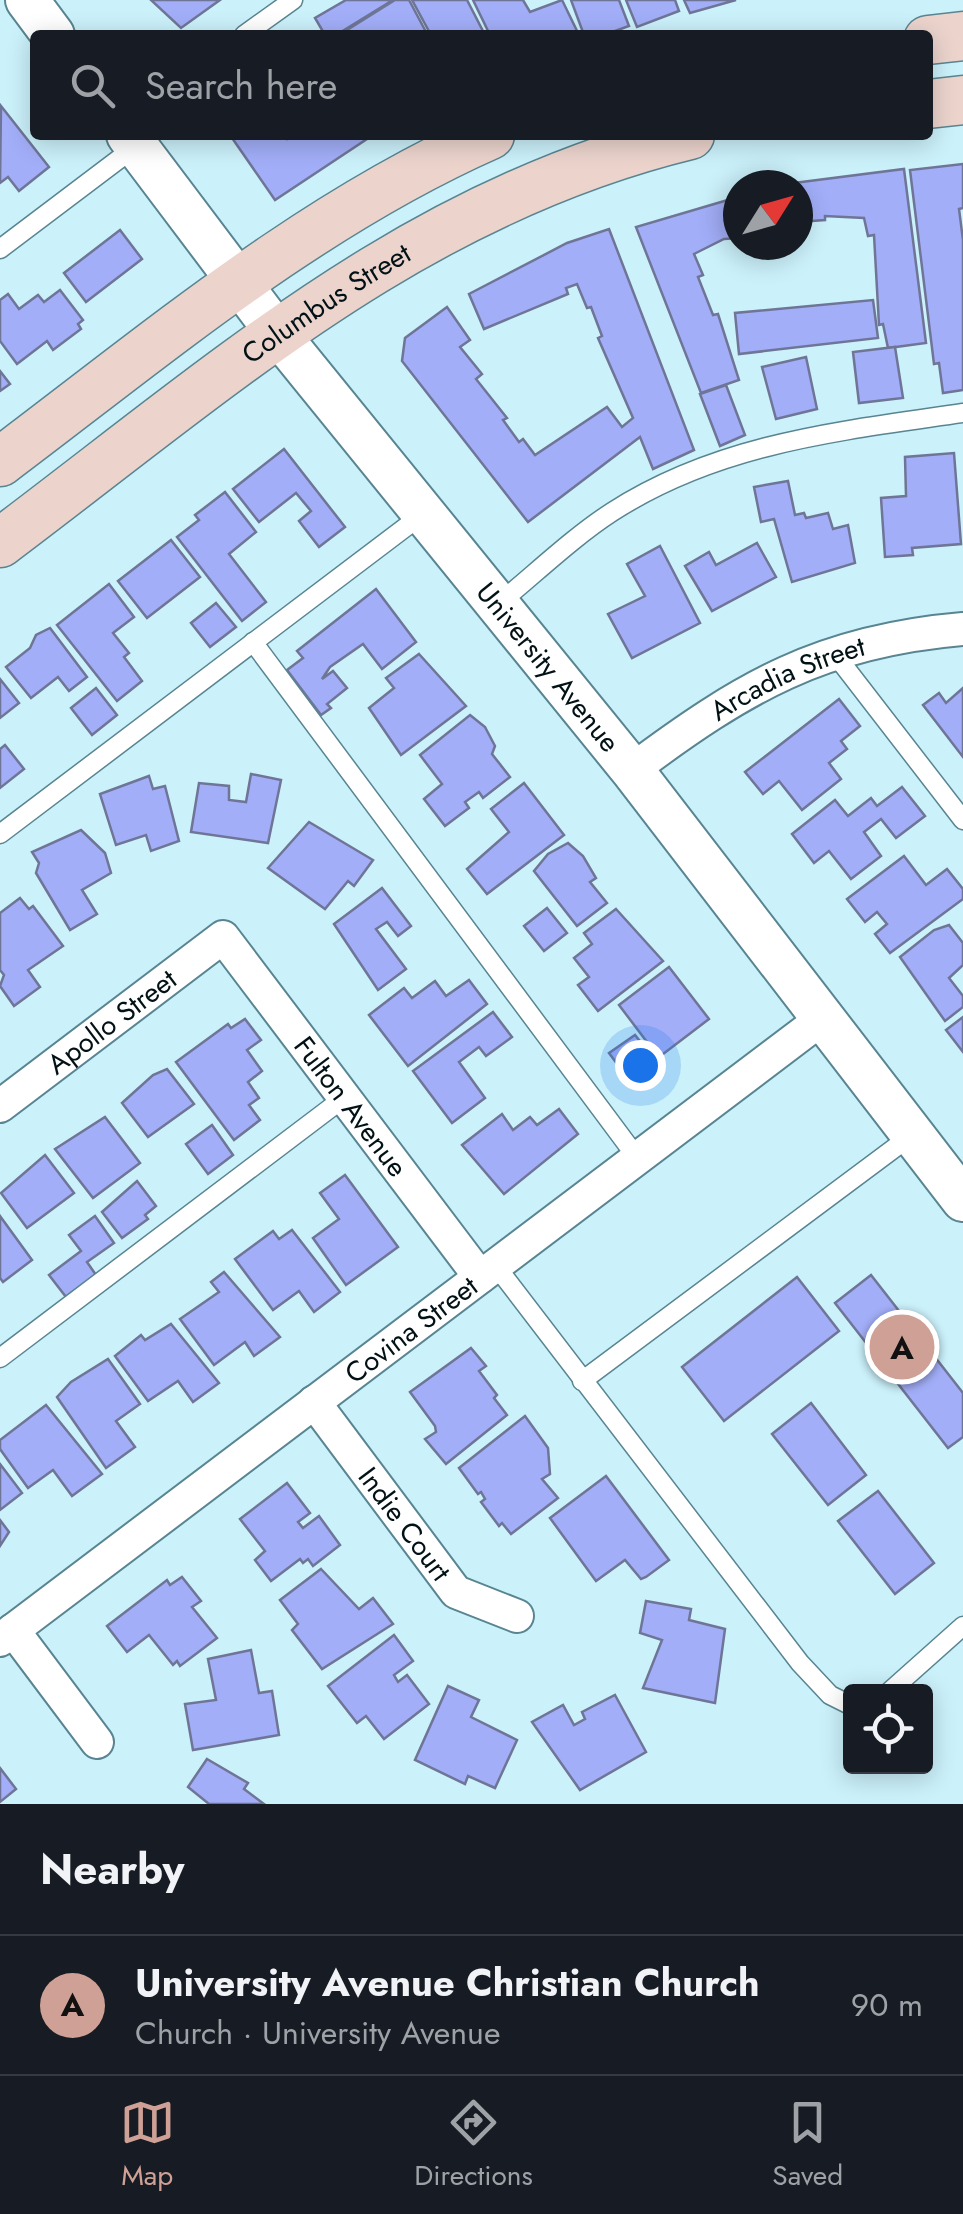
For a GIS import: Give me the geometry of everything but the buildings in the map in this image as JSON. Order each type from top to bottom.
[{"type":"main road","points":[[933,39],[963,36]]},
{"type":"main road","points":[[933,103],[963,100]]},
{"type":"main road","points":[[0,462],[238,282],[372,194],[480,140]]},
{"type":"main road","name":"Columbus Street","points":[[0,543],[372,268],[469,214],[554,176],[673,140]]},
{"type":"street","points":[[27,0],[49,30]]},
{"type":"street","name":"University Avenue","points":[[132,140],[278,334],[632,770],[963,1200]]},
{"type":"street","name":"Arcadia Street","points":[[632,770],[716,708],[769,678],[834,653],[920,633],[963,630]]},
{"type":"street","name":"Fulton Avenue","points":[[224,937],[345,1098],[488,1272]]},
{"type":"street","name":"Apollo Street","points":[[0,1106],[224,937]]},
{"type":"street","name":"Covina Street","points":[[6,1635],[823,1018]]},
{"type":"street","name":"Indie Court","points":[[314,1402],[456,1592],[517,1616]]},
{"type":"street","points":[[6,1635],[97,1742]]},
{"type":"lane","points":[[251,30],[292,0]]},
{"type":"lane","points":[[0,249],[132,140]]},
{"type":"lane","points":[[497,604],[612,512],[724,456],[799,437],[963,413]]},
{"type":"lane","points":[[0,834],[423,514]]},
{"type":"lane","points":[[253,642],[638,1159]]},
{"type":"lane","points":[[834,653],[963,820]]},
{"type":"lane","points":[[0,1358],[345,1098]]},
{"type":"lane","points":[[582,1381],[913,1134]]},
{"type":"lane","points":[[488,1272],[582,1381],[800,1663],[830,1694],[843,1701]]},
{"type":"lane","points":[[899,1684],[963,1626]]},
{"type":"place","name":"University Avenue Christian Church","points":[[902,1347]]}]
